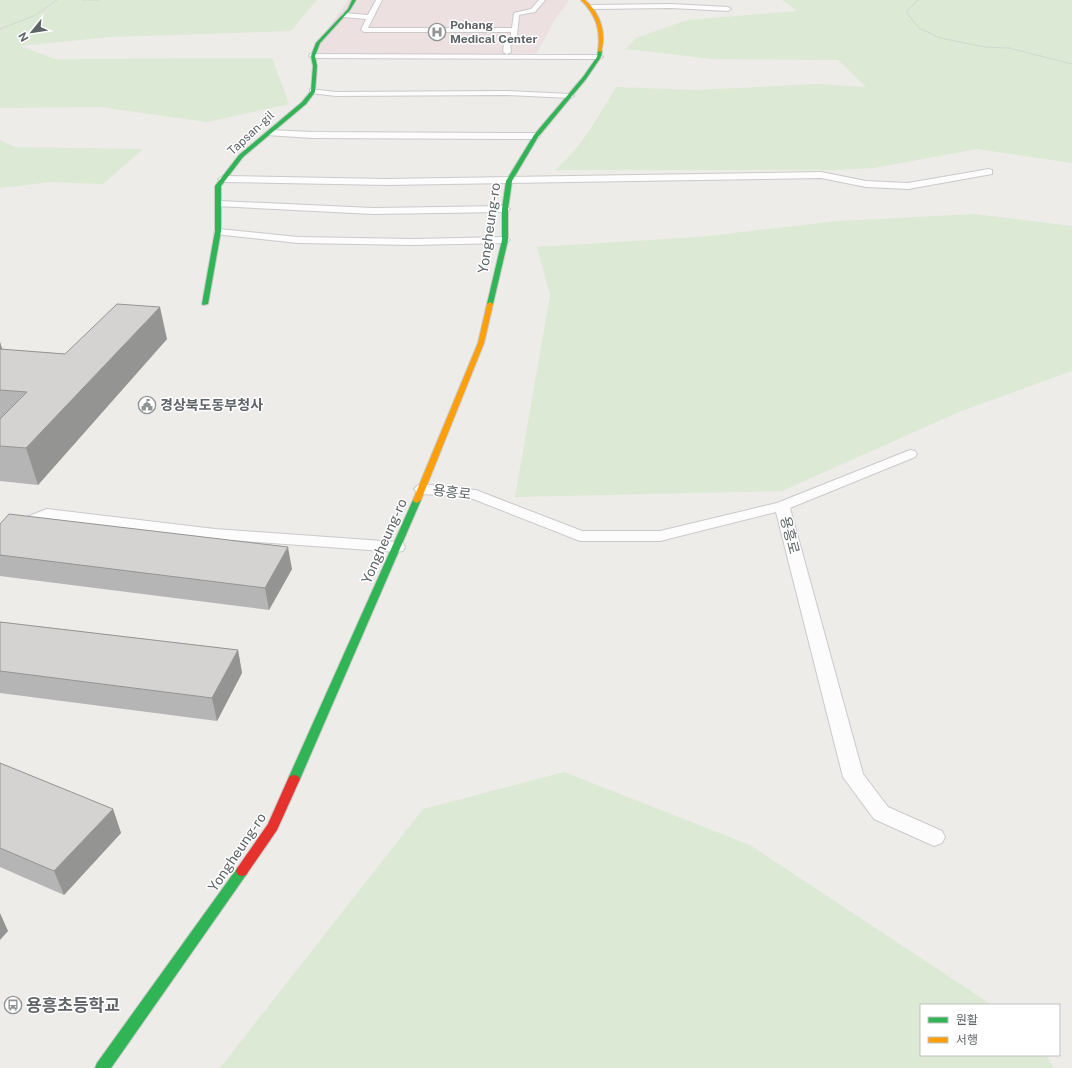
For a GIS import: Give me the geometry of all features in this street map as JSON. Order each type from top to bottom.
[{"type":"street","points":[[312,91],[315,66],[313,56],[318,43],[350,9],[354,0]]},
{"type":"street","name":"Yongheung-ro","points":[[102,1068],[273,827],[397,547],[482,343],[505,240],[505,209],[509,181],[517,164],[536,136],[570,96],[599,57],[603,37],[592,7],[583,0]]},
{"type":"street","name":"Tapsan-gil","points":[[205,304],[219,232],[220,204],[218,186],[241,156],[304,103],[312,91]]},
{"type":"lane","points":[[379,0],[372,19],[364,30],[444,33],[515,30]]},
{"type":"lane","points":[[507,52],[507,43],[514,36],[517,20],[516,14],[533,11],[542,0]]},
{"type":"lane","points":[[592,7],[671,6],[728,9]]},
{"type":"lane","points":[[344,15],[372,19]]},
{"type":"lane","points":[[509,20],[517,20]]},
{"type":"lane","points":[[404,50],[437,50],[442,48]]},
{"type":"lane","points":[[313,56],[599,57]]},
{"type":"lane","points":[[312,91],[336,94],[506,93],[570,96]]},
{"type":"lane","points":[[270,133],[312,136],[536,136]]},
{"type":"lane","points":[[223,179],[387,182],[821,175],[866,184],[908,186],[989,172]]},
{"type":"lane","points":[[220,204],[373,211],[505,209]]},
{"type":"lane","points":[[219,232],[298,240],[413,242],[505,240]]},
{"type":"lane","points":[[782,506],[910,454]]},
{"type":"lane","name":"용흥로","points":[[422,489],[472,493],[580,536],[660,536],[782,506],[853,777],[882,813],[934,837]]},
{"type":"lane","points":[[4,534],[22,524],[47,514],[222,534],[310,542],[397,547]]},
{"type":"path","points":[[0,29],[36,15],[57,0]]},
{"type":"path","points":[[83,0],[100,0]]},
{"type":"path","points":[[918,0],[906,12],[919,28],[940,38],[985,47],[1009,48],[1072,64]]},
{"type":"shaded area","name":"Pohang Medical Center","points":[[348,0],[569,0],[554,21],[536,55],[310,54]]},
{"type":"green space","points":[[0,0],[317,0],[291,31],[110,37],[20,46],[55,59],[272,58],[289,104],[207,122],[100,107],[0,108]]},
{"type":"green space","points":[[782,0],[1072,0],[1072,163],[977,149],[874,168],[837,170],[555,170],[581,142],[616,87],[696,90],[817,84],[866,87],[838,60],[712,59],[626,49],[636,38],[687,20],[797,11]]},
{"type":"green space","points":[[0,140],[15,147],[143,149],[103,184],[51,182],[0,188]]},
{"type":"green space","points":[[975,214],[1072,226],[1072,371],[959,412],[782,491],[515,497],[550,295],[537,247],[698,237],[838,221]]},
{"type":"green space","points":[[564,772],[750,845],[990,1004],[920,1004],[920,1056],[1047,1056],[1054,1068],[220,1068],[423,809]]},
{"type":"building","points":[[117,304],[160,307],[26,448],[0,446],[0,419],[27,392],[0,390],[0,349],[65,354]]},
{"type":"building","points":[[9,514],[288,547],[265,588],[0,555],[0,524]]},
{"type":"building","points":[[0,622],[238,650],[212,698],[0,671]]},
{"type":"building","points":[[0,763],[113,809],[54,871],[0,848]]},
{"type":"traffic: fast","points":[[205,304],[218,231],[218,186],[241,156],[304,103],[313,91],[315,66],[313,56],[318,43],[349,9],[354,0]]},
{"type":"traffic: fast","points":[[490,304],[505,240],[505,209],[509,181],[536,136],[585,78],[599,57],[600,51]]},
{"type":"traffic: fast","points":[[294,779],[417,500]]},
{"type":"traffic: fast","points":[[102,1068],[242,871]]},
{"type":"traffic: slow","points":[[583,0],[593,10],[599,23],[601,30],[600,51]]},
{"type":"traffic: slow","points":[[417,500],[481,343],[490,304]]},
{"type":"traffic: jam","points":[[242,871],[273,827],[294,779]]},
{"type":"place","name":"Pohang Medical Center","points":[[437,32]]},
{"type":"place","name":"경상북도동부청사","points":[[147,405]]},
{"type":"place","name":"용흥초등학교","points":[[13,1005]]}]
